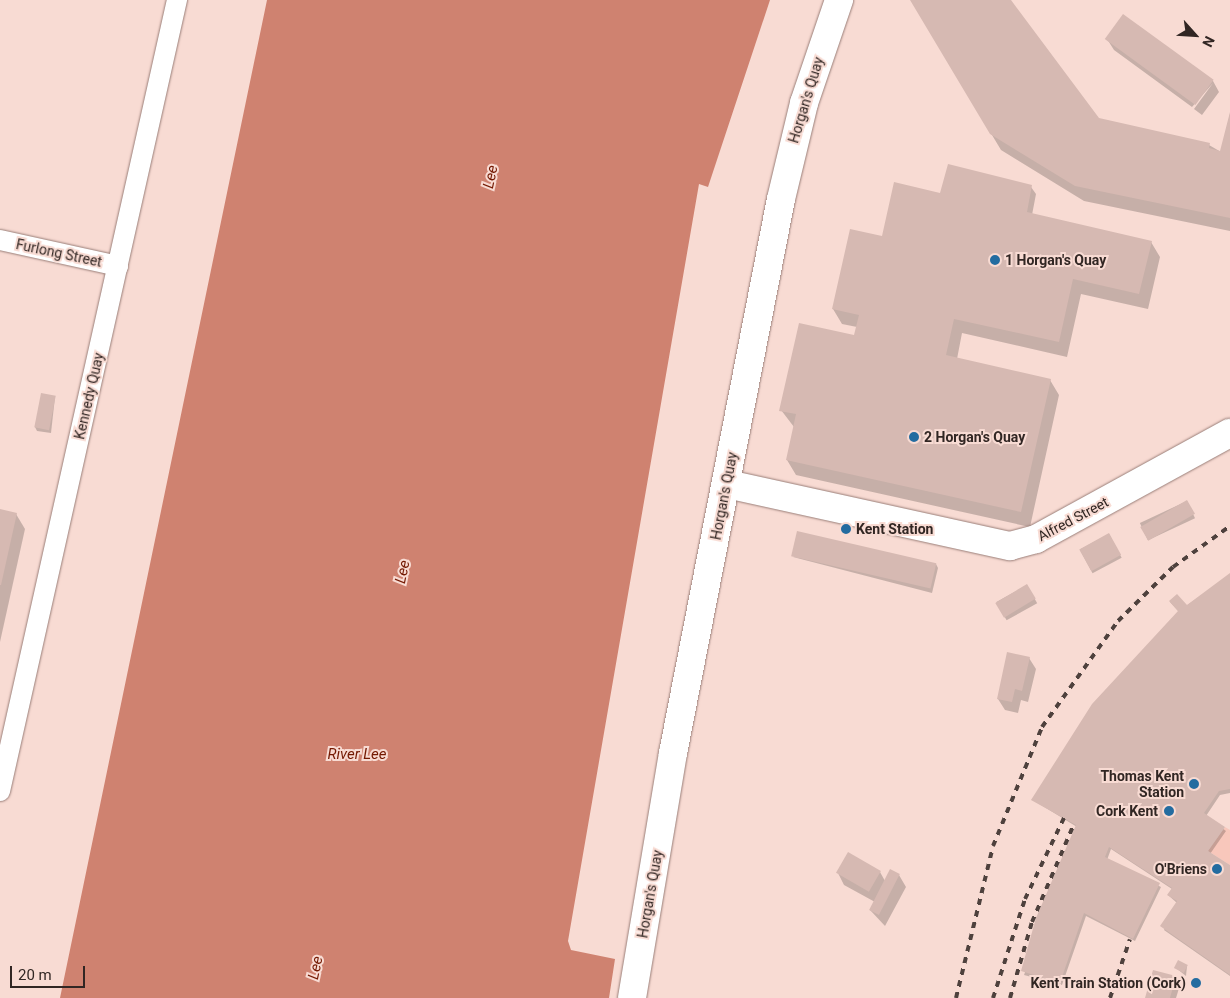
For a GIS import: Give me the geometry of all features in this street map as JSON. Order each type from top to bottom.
[{"type":"main road","name":"Horgan's Quay","points":[[632,998],[673,753],[791,151],[839,0]]},
{"type":"main road","name":"Alfred Street","points":[[727,484],[997,546],[1021,544],[1230,433]]},
{"type":"street","name":"Kennedy Quay","points":[[1,784],[178,0]]},
{"type":"street","name":"Furlong Street","points":[[0,240],[118,266]]},
{"type":"shaded area","points":[[1225,827],[1230,830],[1230,865],[1208,851]]},
{"type":"water","name":"River Lee","points":[[267,0],[770,0],[708,187],[699,184],[568,941],[571,950],[615,959],[609,998],[60,998]]},
{"type":"building","points":[[910,0],[1011,0],[1099,118],[1210,143],[1209,148],[1220,151],[1230,112],[1230,218],[1075,186],[990,134]]},
{"type":"building","points":[[1123,14],[1214,80],[1195,105],[1105,39]]},
{"type":"building","points":[[948,164],[1032,185],[1027,212],[1152,241],[1139,294],[1073,279],[1059,342],[954,319],[946,355],[1051,379],[1021,512],[786,460],[796,414],[779,411],[799,323],[854,335],[859,315],[832,309],[850,229],[882,236],[894,182],[940,193]]},
{"type":"building","points":[[41,393],[56,396],[49,430],[34,427]]},
{"type":"building","points":[[1187,500],[1195,514],[1148,541],[1140,527]]},
{"type":"building","points":[[0,509],[17,513],[1,585],[0,585]]},
{"type":"building","points":[[797,531],[936,563],[930,589],[791,556]]},
{"type":"building","points":[[1109,533],[1121,555],[1091,571],[1079,549]]},
{"type":"building","points":[[1230,573],[1230,789],[1219,791],[1204,813],[1225,827],[1208,851],[1230,865],[1230,975],[1160,926],[1177,901],[1167,895],[1172,888],[1109,847],[1105,857],[1160,883],[1133,939],[1084,913],[1060,983],[1021,971],[1036,918],[1076,825],[1031,800],[1092,704],[1178,611],[1169,601],[1177,594],[1187,605]]},
{"type":"building","points":[[1027,584],[1036,599],[1004,618],[995,603]]},
{"type":"building","points":[[1007,652],[1030,657],[1022,691],[1015,689],[1012,702],[997,699]]},
{"type":"building","points":[[848,852],[881,871],[869,892],[836,873]]},
{"type":"building","points":[[890,869],[900,874],[879,915],[869,910]]},
{"type":"building","points":[[1178,960],[1188,965],[1184,973],[1174,968]]},
{"type":"building","points":[[1153,970],[1176,976],[1170,998],[1145,998]]},
{"type":"railway","points":[[956,998],[993,846],[1042,727],[1118,621],[1173,567],[1230,526]]},
{"type":"railway","points":[[993,998],[1025,899],[1064,818]]},
{"type":"railway","points":[[1010,998],[1032,922],[1074,824]]},
{"type":"railway","points":[[1110,998],[1130,939]]},
{"type":"place","name":"1 Horgan's Quay","points":[[995,260]]},
{"type":"place","name":"2 Horgan's Quay","points":[[914,437]]},
{"type":"place","name":"Kent Station","points":[[846,529]]},
{"type":"place","name":"Thomas Kent Station","points":[[1194,784]]},
{"type":"place","name":"Cork Kent","points":[[1169,811]]},
{"type":"place","name":"O'Briens","points":[[1217,869]]},
{"type":"place","name":"Kent Train Station (Cork)","points":[[1196,983]]},
{"type":"water label","name":"Lee","points":[[491,177]]},
{"type":"water label","name":"Lee","points":[[403,572]]},
{"type":"water label","name":"Lee","points":[[316,968]]}]
